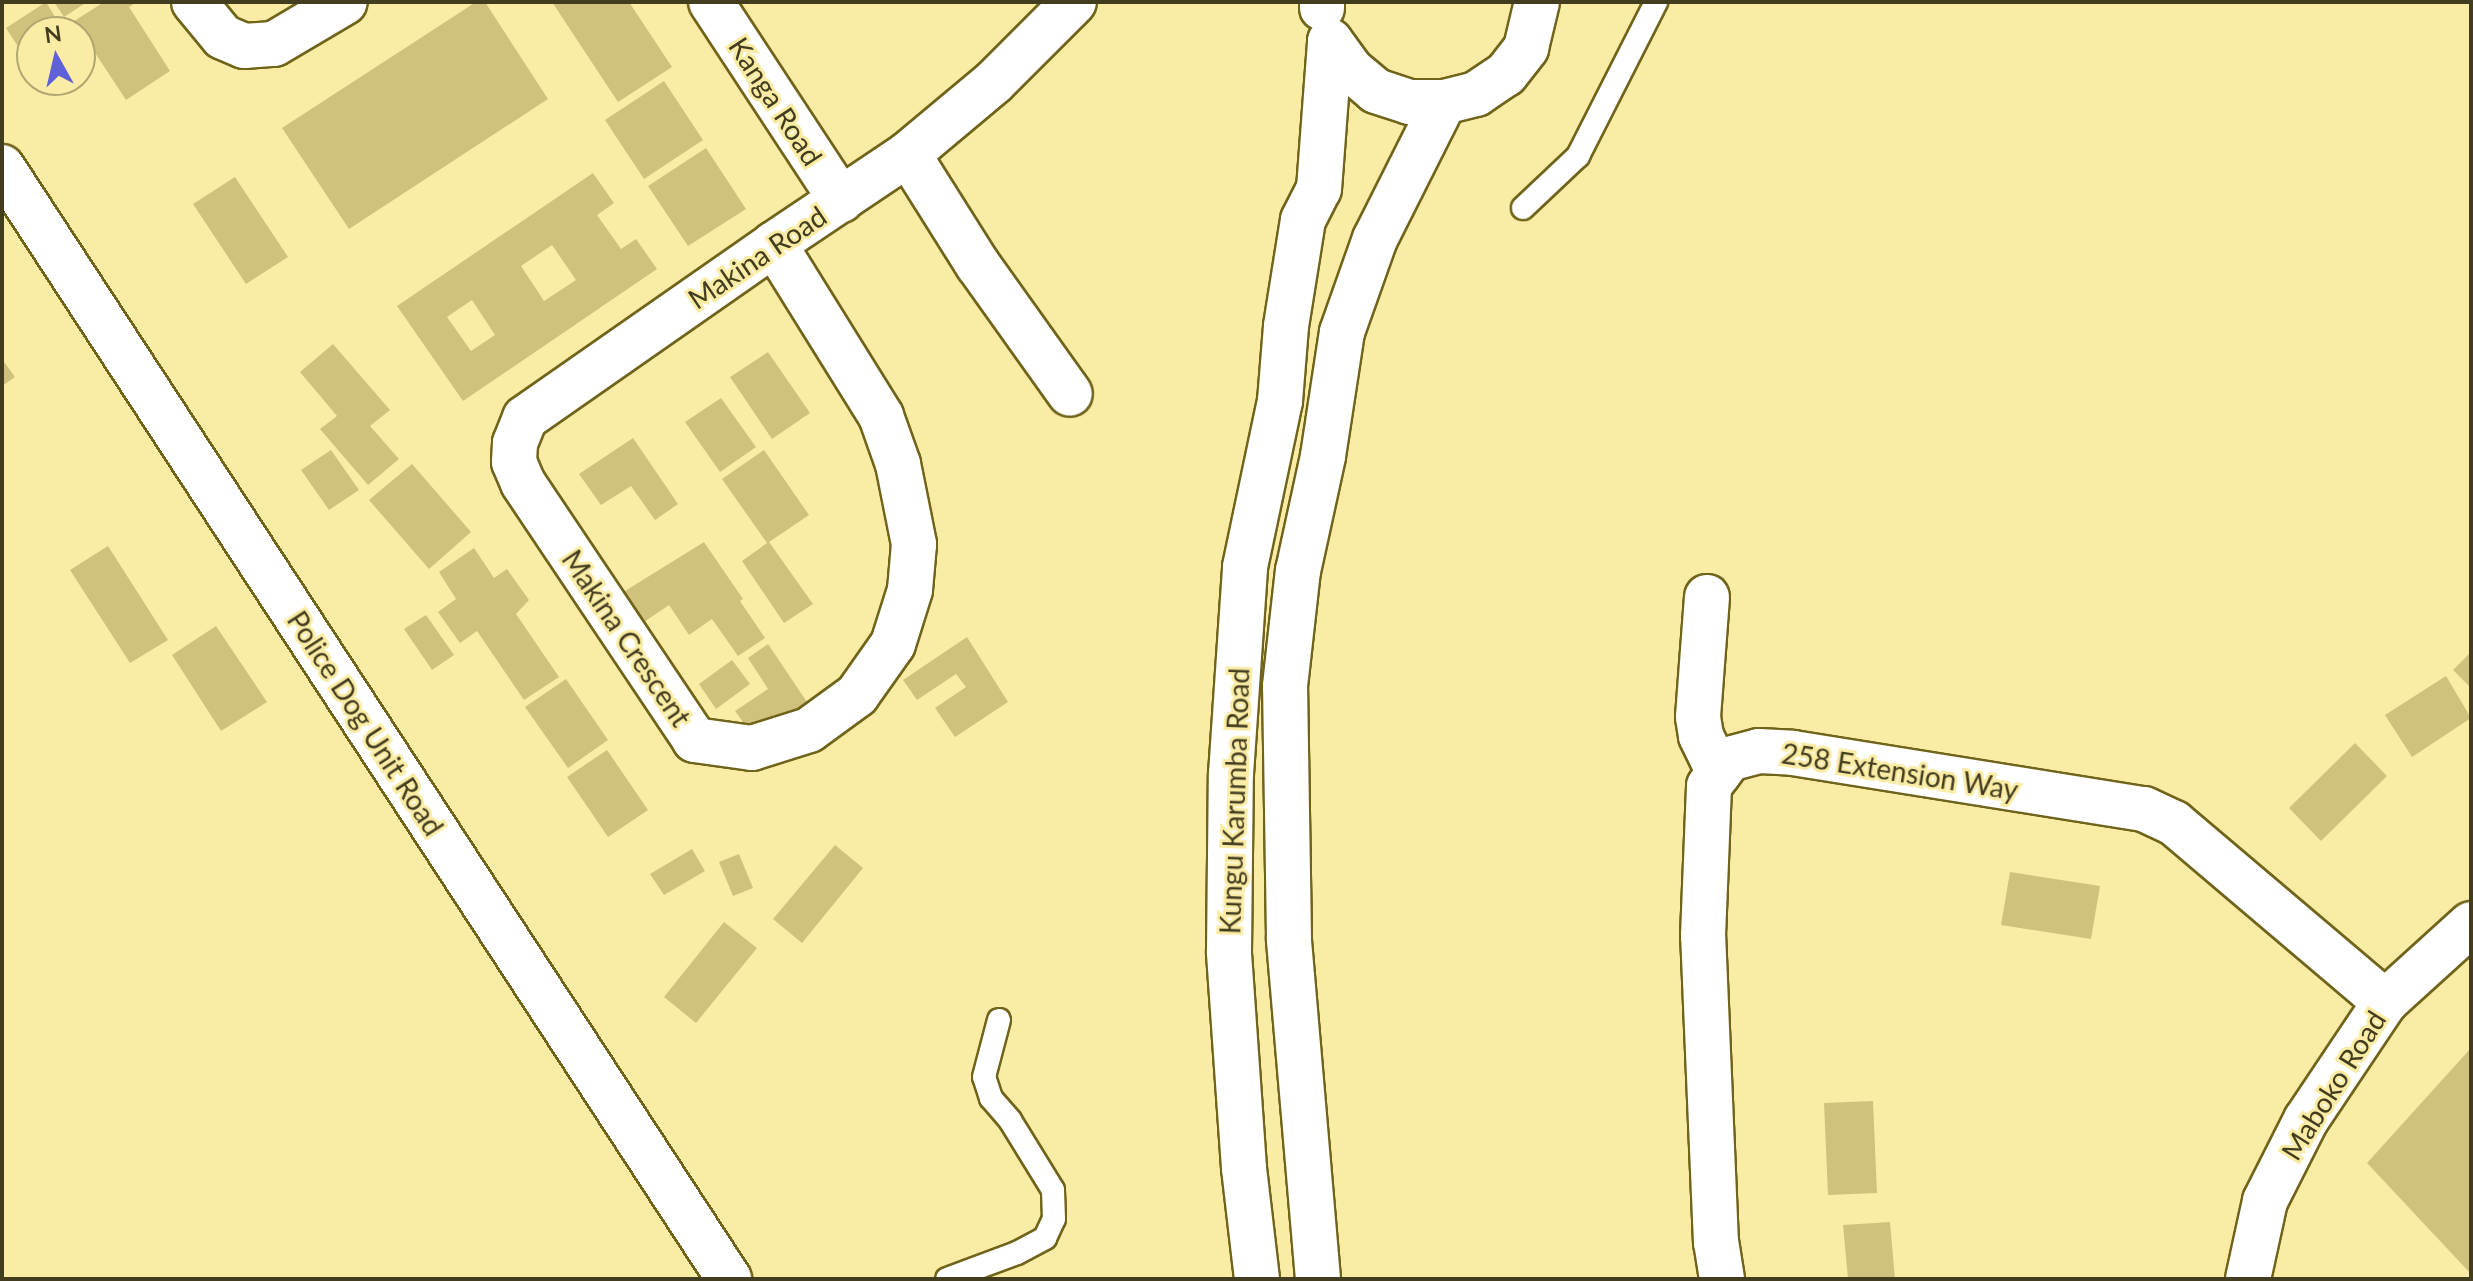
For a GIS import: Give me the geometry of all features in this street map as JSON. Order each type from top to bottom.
[{"type":"street","points":[[194,2],[223,37],[244,46],[274,44],[345,2]]},
{"type":"street","name":"Kanga Road","points":[[711,2],[841,200]]},
{"type":"street","name":"Makina Road","points":[[556,532],[523,483],[514,462],[515,443],[525,418],[908,154],[994,82],[1074,2]]},
{"type":"street","points":[[1321,13],[1350,69],[1376,91],[1409,102],[1444,102],[1476,94],[1506,74],[1526,48],[1537,2]]},
{"type":"street","name":"Kungu Karumba Road","points":[[1257,1279],[1244,1168],[1229,952],[1231,774],[1245,567],[1280,401],[1286,326],[1303,220],[1319,189],[1321,13]]},
{"type":"street","points":[[1318,1279],[1289,938],[1285,686],[1298,571],[1323,456],[1342,332],[1375,239],[1444,102]]},
{"type":"street","points":[[908,154],[978,265],[1070,394]]},
{"type":"street","name":"Police Dog Unit Road","points":[[2,167],[729,1279]]},
{"type":"street","name":"Makina Crescent","points":[[556,532],[695,740],[752,748],[809,730],[857,695],[893,644],[910,590],[914,544],[910,511],[881,416],[774,244]]},
{"type":"street","points":[[1707,597],[1698,717],[1701,736],[1719,773],[1709,786],[1703,936],[1716,1243],[1722,1279]]},
{"type":"street","name":"258 Extension Way","points":[[1719,773],[1729,759],[1759,751],[1793,753],[2144,809],[2174,823],[2385,1002]]},
{"type":"street","name":"Maboko Road","points":[[2248,1279],[2265,1201],[2306,1120],[2385,1002],[2471,924]]},
{"type":"lane","points":[[1523,208],[1578,156],[1656,2]]},
{"type":"lane","points":[[947,1279],[1017,1253],[1045,1238],[1054,1219],[1053,1190],[1010,1120],[991,1098],[984,1077],[999,1020]]},
{"type":"building","points":[[46,2],[55,16],[24,16]]},
{"type":"building","points":[[54,2],[87,2],[66,16]]},
{"type":"building","points":[[104,2],[137,2],[129,7],[170,71],[126,100],[96,54],[96,16],[82,16]]},
{"type":"building","points":[[476,2],[485,2],[548,99],[349,229],[282,128]]},
{"type":"building","points":[[552,2],[629,2],[672,67],[618,102]]},
{"type":"building","points":[[16,22],[16,43],[6,28]]},
{"type":"building","points":[[664,81],[703,140],[644,179],[605,120]]},
{"type":"building","points":[[706,148],[746,209],[688,246],[648,186]]},
{"type":"building","points":[[593,173],[614,203],[597,215],[621,249],[636,239],[657,269],[463,401],[397,306]],"holes":[[[552,245],[576,280],[544,301],[521,266]],[[472,300],[495,335],[471,351],[447,317]]]},
{"type":"building","points":[[235,177],[288,257],[246,284],[193,204]]},
{"type":"building","points":[[333,344],[390,410],[370,426],[399,459],[368,485],[320,429],[337,416],[300,372]]},
{"type":"building","points":[[768,352],[810,413],[772,439],[730,377]]},
{"type":"building","points":[[2,359],[15,377],[2,386]]},
{"type":"building","points":[[721,398],[756,447],[720,472],[685,422]]},
{"type":"building","points":[[633,438],[678,504],[655,520],[631,486],[601,505],[579,474]]},
{"type":"building","points":[[331,450],[359,490],[329,510],[301,470]]},
{"type":"building","points":[[764,450],[809,515],[769,542],[813,604],[784,623],[742,561],[767,543],[722,479]]},
{"type":"building","points":[[412,464],[471,532],[429,569],[369,500]]},
{"type":"building","points":[[704,542],[765,638],[738,656],[712,619],[689,635],[669,605],[638,626],[617,596]]},
{"type":"building","points":[[108,546],[168,640],[130,663],[70,570]]},
{"type":"building","points":[[474,548],[494,578],[507,569],[529,600],[516,614],[559,677],[524,700],[477,631],[460,643],[438,612],[456,599],[439,572]]},
{"type":"building","points":[[426,615],[454,655],[432,670],[404,629]]},
{"type":"building","points":[[216,626],[267,702],[221,731],[172,655]]},
{"type":"building","points":[[967,637],[1008,702],[955,737],[935,708],[966,687],[956,674],[917,700],[903,680]]},
{"type":"building","points":[[768,644],[809,705],[756,740],[735,711],[768,689],[748,658]]},
{"type":"building","points":[[2471,652],[2471,688],[2453,670]]},
{"type":"building","points":[[732,660],[750,684],[716,709],[699,684]]},
{"type":"building","points":[[2446,676],[2471,718],[2412,757],[2385,715]]},
{"type":"building","points":[[566,679],[608,740],[568,768],[525,707]]},
{"type":"building","points":[[2355,743],[2387,776],[2321,841],[2289,808]]},
{"type":"building","points":[[607,750],[648,810],[608,837],[567,777]]},
{"type":"building","points":[[835,845],[863,868],[802,943],[773,919]]},
{"type":"building","points":[[692,849],[705,871],[664,895],[650,874]]},
{"type":"building","points":[[739,854],[753,888],[733,896],[719,862]]},
{"type":"building","points":[[2010,872],[2100,886],[2091,939],[2001,925]]},
{"type":"building","points":[[724,922],[757,948],[696,1023],[664,997]]},
{"type":"building","points":[[2471,1048],[2471,1274],[2367,1163]]},
{"type":"building","points":[[1873,1101],[1877,1193],[1828,1195],[1824,1103]]},
{"type":"building","points":[[1890,1222],[1895,1279],[1848,1279],[1843,1225]]}]
